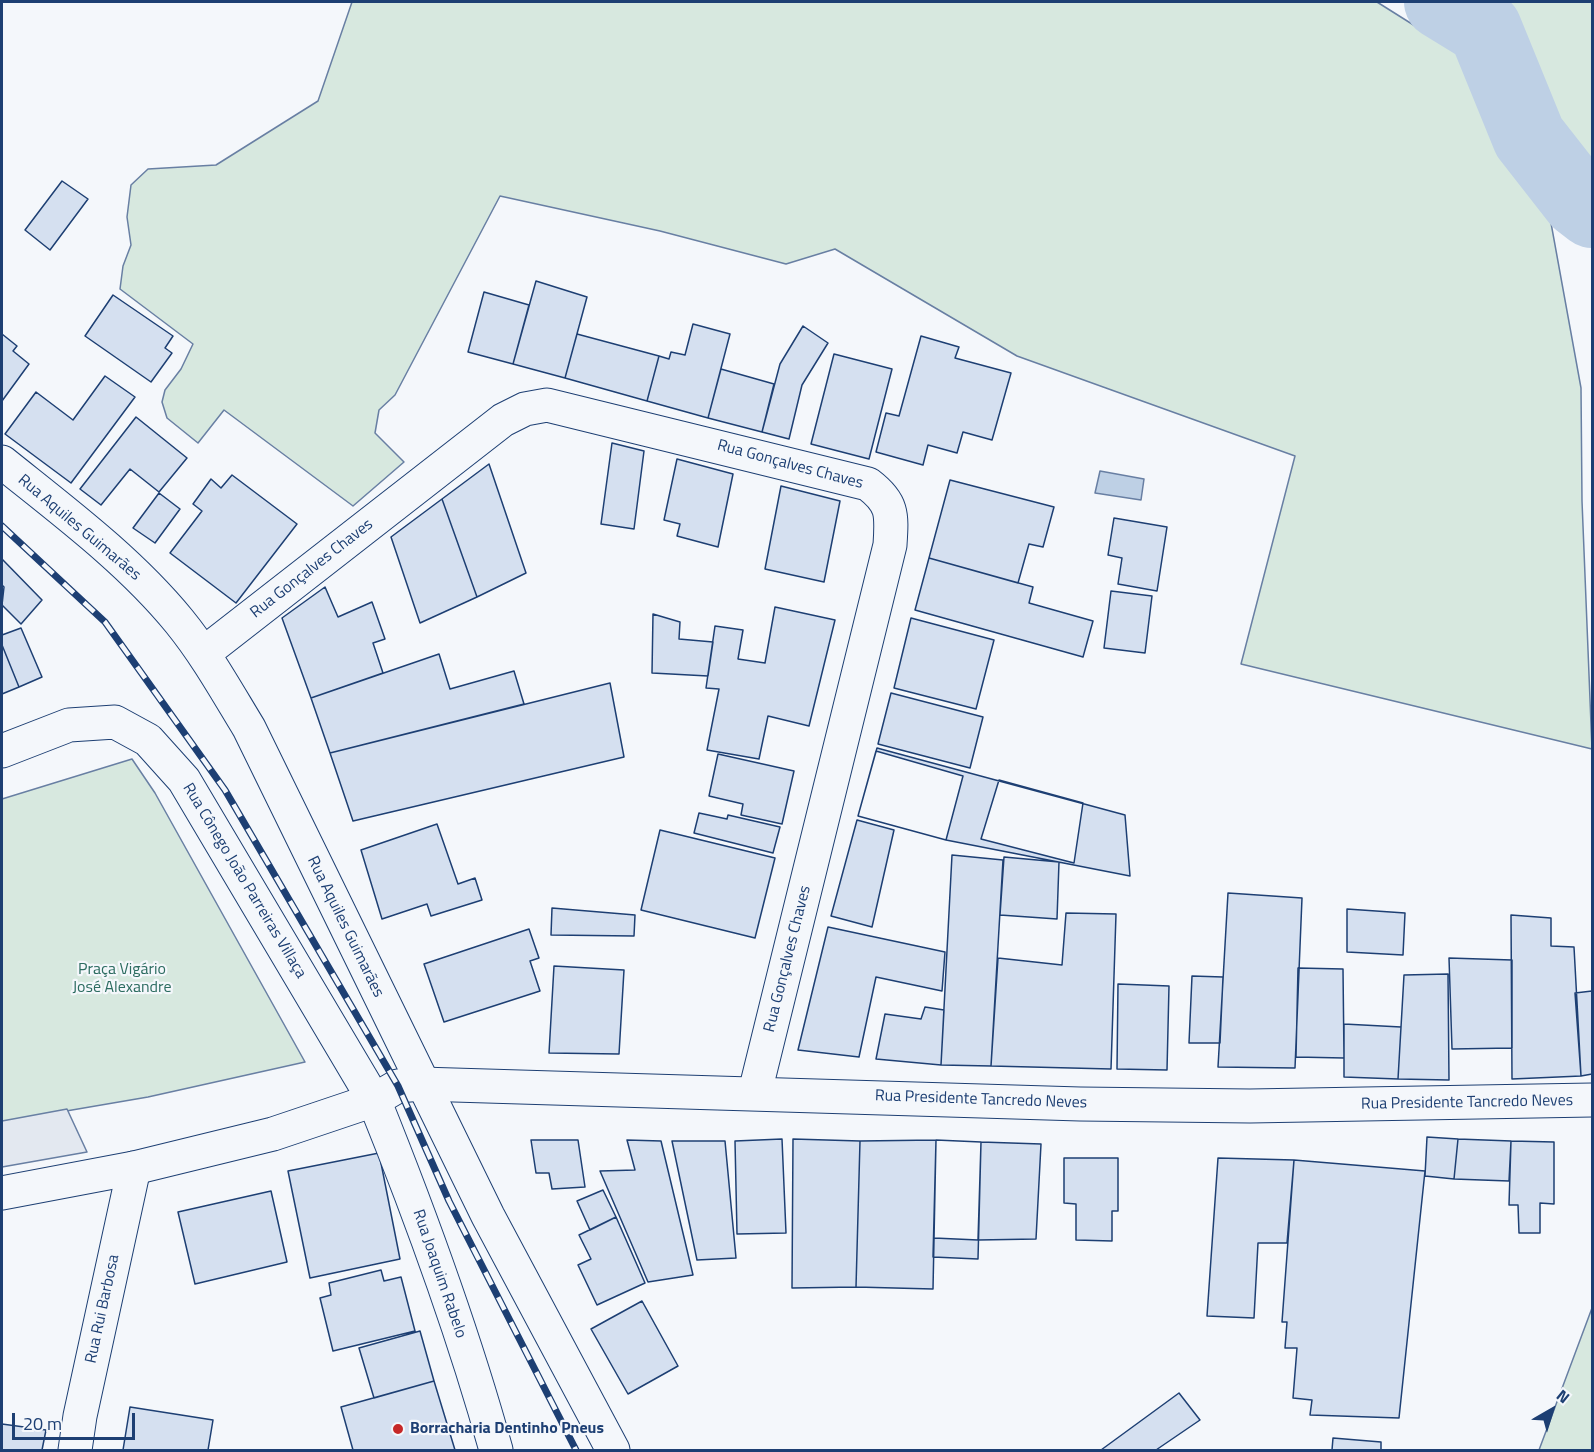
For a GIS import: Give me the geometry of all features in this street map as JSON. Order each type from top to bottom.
[{"type":"street","name":"Rua Gonçalves Chaves","points":[[204,653],[502,420],[525,409],[547,405],[595,415],[868,484],[885,497],[892,522],[890,545],[755,1092]]},
{"type":"street","name":"Rua Aquiles Guimarães","points":[[2,462],[153,591],[204,653],[249,729],[421,1084],[488,1216],[613,1450]]},
{"type":"street","name":"Rua Cônego João Parreiras Villaça","points":[[2,751],[69,725],[115,722],[148,740],[184,780],[374,1100]]},
{"type":"street","name":"Rua Presidente Tancredo Neves","points":[[2,1192],[134,1168],[273,1134],[374,1100],[398,1086],[421,1084],[755,1092],[1068,1103],[1250,1106],[1593,1100]]},
{"type":"street","name":"Rua Joaquim Rabelo","points":[[374,1100],[402,1169],[476,1378],[496,1450]]},
{"type":"street","name":"Rua Rui Barbosa","points":[[75,1450],[80,1416],[134,1168]]},
{"type":"green space","points":[[352,2],[1377,2],[1466,58],[1551,223],[1581,388],[1582,501],[1592,749],[1241,664],[1295,456],[1017,356],[835,249],[786,264],[660,231],[500,196],[395,395],[379,410],[375,433],[404,462],[353,506],[224,410],[198,443],[167,418],[162,402],[165,390],[181,369],[193,344],[120,289],[123,266],[131,245],[127,217],[131,185],[148,169],[216,165],[318,101]]},
{"type":"green space","points":[[1478,2],[1592,2],[1592,171],[1586,170],[1568,149],[1554,123],[1533,81],[1527,48],[1505,8]]},
{"type":"green space","name":"Praça Vigário José Alexandre","points":[[132,759],[155,793],[305,1062],[148,1097],[2,1122],[2,799]]},
{"type":"green space","points":[[1592,1308],[1592,1450],[1539,1450]]},
{"type":"shaded area","points":[[67,1109],[87,1152],[2,1167],[2,1121]]},
{"type":"water","points":[[1100,471],[1144,479],[1141,500],[1095,493]]},
{"type":"building","points":[[62,181],[88,199],[50,250],[25,230]]},
{"type":"building","points":[[536,281],[587,297],[565,378],[513,364]]},
{"type":"building","points":[[484,292],[529,305],[513,364],[468,352]]},
{"type":"building","points":[[113,295],[173,336],[165,348],[172,353],[151,382],[85,336]]},
{"type":"building","points":[[693,324],[730,334],[708,418],[647,401],[659,356],[669,359],[671,352],[685,355]]},
{"type":"building","points":[[803,326],[828,343],[802,385],[789,439],[762,432],[780,364]]},
{"type":"building","points":[[2,334],[17,346],[13,351],[29,364],[2,401]]},
{"type":"building","points":[[577,334],[659,356],[647,401],[565,378]]},
{"type":"building","points":[[921,336],[959,347],[955,358],[1011,373],[992,440],[963,432],[957,453],[928,445],[923,465],[876,452],[886,413],[899,416]]},
{"type":"building","points":[[834,354],[892,369],[869,459],[811,444]]},
{"type":"building","points":[[721,369],[774,384],[762,432],[708,418]]},
{"type":"building","points":[[105,376],[135,397],[71,483],[5,434],[36,392],[73,420]]},
{"type":"building","points":[[136,417],[187,458],[159,492],[130,469],[101,505],[80,489]]},
{"type":"building","points":[[612,443],[644,451],[634,529],[601,524]]},
{"type":"building","points":[[677,459],[733,474],[718,547],[677,536],[680,524],[664,520]]},
{"type":"building","points":[[489,464],[526,573],[477,597],[442,499]]},
{"type":"building","points":[[232,475],[297,524],[236,603],[170,553],[202,511],[193,504],[211,479],[221,488]]},
{"type":"building","points":[[950,480],[1054,507],[1043,547],[1029,544],[1018,583],[929,558]]},
{"type":"building","points":[[781,486],[840,501],[824,582],[765,569]]},
{"type":"building","points":[[159,493],[180,509],[155,543],[133,528]]},
{"type":"building","points":[[442,499],[477,597],[420,623],[391,537]]},
{"type":"building","points":[[1114,518],[1167,527],[1157,591],[1118,584],[1122,558],[1108,555]]},
{"type":"building","points":[[929,558],[1033,587],[1029,603],[1093,621],[1083,657],[915,610]]},
{"type":"building","points":[[2,559],[42,600],[21,624],[2,605],[4,587],[2,585]]},
{"type":"building","points":[[325,587],[338,617],[372,602],[385,639],[373,643],[383,673],[311,698],[282,618]]},
{"type":"building","points":[[1111,591],[1152,596],[1145,653],[1104,648]]},
{"type":"building","points":[[775,607],[835,620],[809,726],[768,716],[759,759],[707,750],[719,689],[706,688],[715,626],[743,630],[738,659],[765,663]]},
{"type":"building","points":[[653,614],[680,622],[679,639],[713,642],[708,676],[652,673]]},
{"type":"building","points":[[911,618],[994,640],[976,709],[894,688]]},
{"type":"building","points":[[21,628],[42,677],[19,687],[2,645],[2,635]]},
{"type":"building","points":[[2,645],[19,687],[2,694]]},
{"type":"building","points":[[439,654],[450,689],[514,671],[524,704],[330,753],[311,698]]},
{"type":"building","points":[[610,683],[624,757],[353,821],[330,753]]},
{"type":"building","points":[[891,693],[983,717],[970,768],[878,744]]},
{"type":"building","points":[[877,748],[1125,815],[1130,876],[946,840],[858,816]]},
{"type":"building","points":[[876,751],[963,776],[946,840],[858,816]]},
{"type":"building","points":[[718,754],[794,771],[782,824],[741,815],[743,804],[709,796]]},
{"type":"building","points":[[999,780],[1083,803],[1074,863],[981,839]]},
{"type":"building","points":[[699,813],[727,819],[728,815],[780,827],[773,853],[694,833]]},
{"type":"building","points":[[857,820],[894,830],[872,927],[831,916]]},
{"type":"building","points":[[437,824],[458,884],[475,878],[482,900],[431,916],[427,904],[382,919],[361,850]]},
{"type":"building","points":[[660,830],[775,858],[755,938],[641,910]]},
{"type":"building","points":[[952,855],[1003,860],[991,1066],[941,1065]]},
{"type":"building","points":[[1004,857],[1059,862],[1057,919],[1000,915]]},
{"type":"building","points":[[1228,893],[1302,898],[1295,1068],[1218,1067]]},
{"type":"building","points":[[552,908],[635,915],[634,936],[551,935]]},
{"type":"building","points":[[1347,909],[1405,913],[1403,955],[1347,952]]},
{"type":"building","points":[[1066,913],[1116,914],[1111,1069],[991,1066],[998,958],[1062,965]]},
{"type":"building","points":[[1511,915],[1551,918],[1551,946],[1574,947],[1581,1076],[1512,1079]]},
{"type":"building","points":[[828,927],[945,952],[942,991],[876,977],[859,1057],[798,1050]]},
{"type":"building","points":[[529,929],[539,958],[530,961],[540,991],[444,1022],[424,964]]},
{"type":"building","points":[[1449,958],[1512,960],[1512,1048],[1452,1049]]},
{"type":"building","points":[[554,966],[624,970],[619,1054],[549,1053]]},
{"type":"building","points":[[1298,968],[1343,969],[1344,1058],[1296,1057]]},
{"type":"building","points":[[1448,974],[1449,1080],[1398,1079],[1404,975]]},
{"type":"building","points":[[1192,976],[1223,977],[1220,1043],[1189,1043]]},
{"type":"building","points":[[1118,984],[1169,986],[1167,1070],[1117,1069]]},
{"type":"building","points":[[1592,991],[1592,1074],[1581,1076],[1575,993]]},
{"type":"building","points":[[925,1007],[944,1010],[941,1065],[876,1059],[885,1014],[921,1019]]},
{"type":"building","points":[[1344,1024],[1401,1027],[1398,1079],[1344,1077]]},
{"type":"building","points":[[1427,1137],[1458,1139],[1454,1179],[1425,1176]]},
{"type":"building","points":[[782,1139],[786,1233],[737,1234],[735,1141]]},
{"type":"building","points":[[793,1139],[860,1141],[856,1287],[792,1288]]},
{"type":"building","points":[[1458,1139],[1511,1141],[1509,1181],[1454,1179]]},
{"type":"building","points":[[531,1140],[578,1140],[585,1187],[552,1189],[549,1173],[536,1173]]},
{"type":"building","points":[[627,1140],[661,1141],[693,1275],[648,1282],[600,1171],[635,1170]]},
{"type":"building","points":[[936,1140],[981,1142],[978,1259],[933,1257]]},
{"type":"building","points":[[936,1140],[933,1289],[856,1287],[860,1141]]},
{"type":"building","points":[[936,1140],[981,1142],[978,1240],[934,1238]]},
{"type":"building","points":[[672,1141],[725,1141],[736,1258],[697,1260]]},
{"type":"building","points":[[1511,1141],[1554,1142],[1554,1204],[1540,1203],[1540,1233],[1519,1233],[1518,1205],[1509,1205]]},
{"type":"building","points":[[981,1142],[1041,1144],[1036,1239],[978,1240]]},
{"type":"building","points":[[379,1153],[400,1259],[310,1278],[288,1171]]},
{"type":"building","points":[[1064,1158],[1118,1158],[1118,1211],[1112,1211],[1112,1241],[1076,1240],[1076,1204],[1064,1203]]},
{"type":"building","points":[[1218,1158],[1294,1160],[1287,1243],[1258,1243],[1254,1318],[1207,1316]]},
{"type":"building","points":[[1294,1160],[1425,1171],[1399,1418],[1310,1415],[1312,1400],[1293,1398],[1297,1348],[1285,1348],[1287,1322],[1282,1322]]},
{"type":"building","points":[[603,1190],[616,1217],[590,1230],[577,1201]]},
{"type":"building","points":[[271,1191],[287,1262],[195,1284],[178,1212]]},
{"type":"building","points":[[616,1217],[645,1283],[597,1305],[578,1265],[591,1259],[579,1235]]},
{"type":"building","points":[[381,1270],[384,1281],[401,1277],[415,1331],[333,1351],[320,1298],[331,1295],[329,1283]]},
{"type":"building","points":[[642,1301],[678,1366],[628,1394],[591,1329]]},
{"type":"building","points":[[420,1331],[434,1381],[374,1398],[359,1348]]},
{"type":"building","name":"Borracharia Dentinho Pneus","points":[[434,1381],[455,1450],[353,1450],[341,1407]]},
{"type":"building","points":[[1179,1393],[1200,1420],[1156,1450],[1101,1450]]},
{"type":"building","points":[[130,1407],[213,1420],[208,1450],[123,1450]]},
{"type":"building","points":[[2,1424],[46,1430],[42,1450],[2,1450]]},
{"type":"building","points":[[1333,1438],[1381,1442],[1381,1450],[1332,1450]]},
{"type":"waterway","points":[[1441,2],[1485,29],[1529,137],[1579,201],[1592,211]]},
{"type":"railway","points":[[2,526],[105,622],[225,790],[398,1086],[449,1201],[576,1450]]},
{"type":"place","name":"Borracharia Dentinho Pneus","points":[[398,1429]]}]
